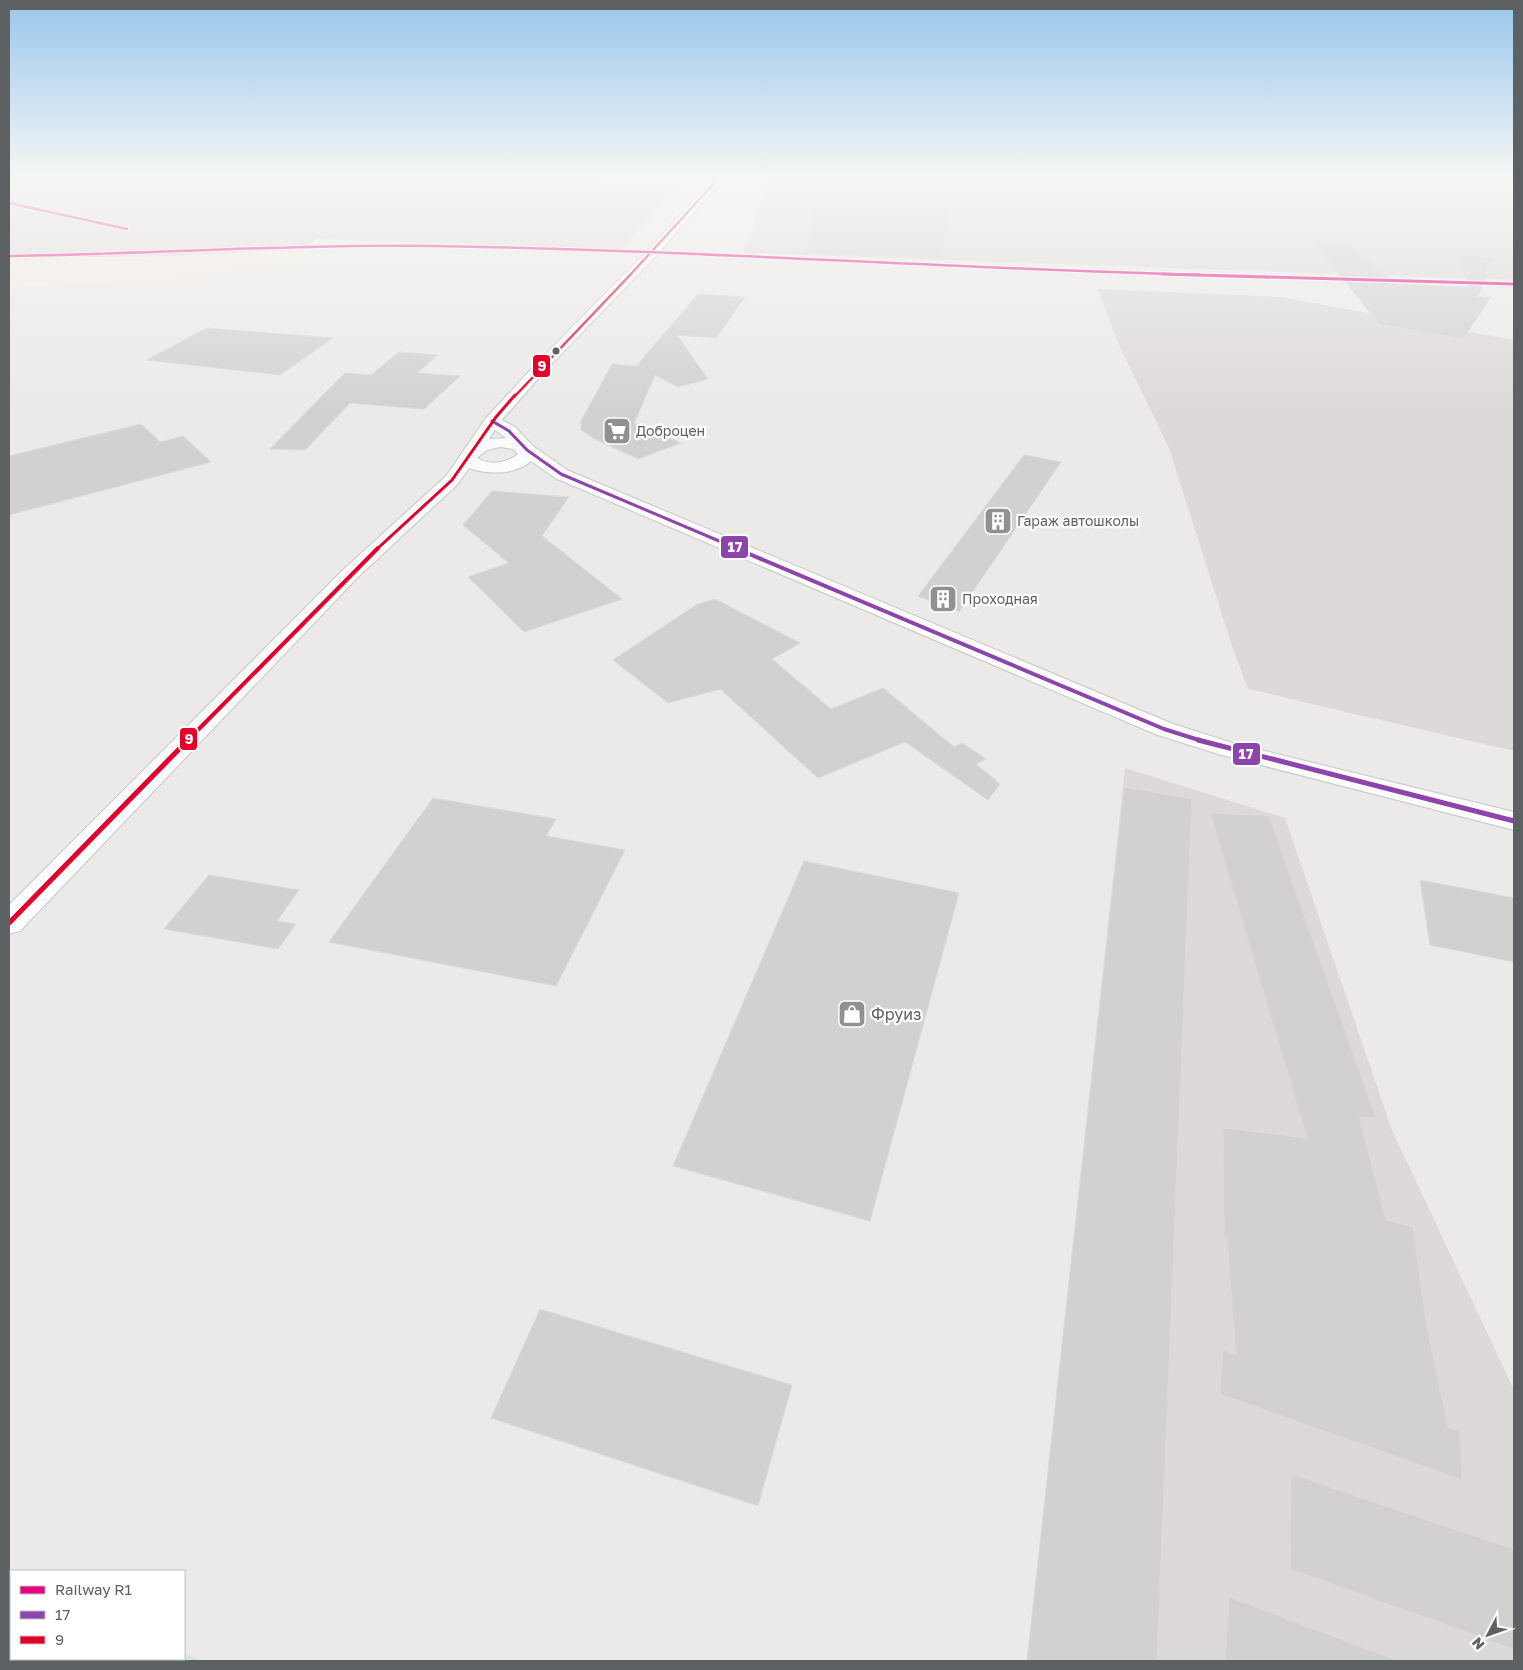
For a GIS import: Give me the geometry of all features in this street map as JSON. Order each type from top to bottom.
[{"type":"main road","points":[[9,923],[351,573],[452,480],[492,421],[538,370],[647,257]]},
{"type":"main road","points":[[452,480],[476,470],[511,465],[524,459],[527,455],[527,450],[509,431],[492,421]]},
{"type":"main road","points":[[561,474],[517,444],[500,442],[482,445],[469,454],[468,460],[472,463],[487,467],[527,467],[561,474],[1164,730],[1228,749],[1289,774],[1380,800],[1514,821]]},
{"type":"shaded area","points":[[9,257],[98,257],[9,258]]},
{"type":"shaded area","points":[[298,257],[169,281],[9,287],[9,258]]},
{"type":"shaded area","points":[[858,257],[1514,257],[1514,280]]},
{"type":"shaded area","points":[[1098,289],[1281,297],[1514,340],[1514,751],[1248,689],[1232,646],[1169,448],[1119,345]]},
{"type":"shaded area","points":[[1125,768],[1285,818],[1392,1130],[1514,1390],[1514,1661],[1027,1661]]},
{"type":"green space","points":[[9,1573],[10,1660],[185,1660],[185,1653],[202,1661],[9,1661]]},
{"type":"building","points":[[886,257],[943,257],[943,259]]},
{"type":"building","points":[[1325,257],[1365,257],[1397,284],[1469,287],[1456,257],[1492,258],[1478,297],[1491,297],[1463,339],[1379,324]]},
{"type":"building","points":[[698,294],[745,297],[716,338],[677,335],[708,379],[678,387],[655,375],[634,423],[681,443],[638,459],[593,438],[581,430],[581,421],[612,364],[640,366],[637,365]]},
{"type":"building","points":[[207,328],[333,338],[280,375],[146,360]]},
{"type":"building","points":[[399,352],[438,355],[417,373],[460,376],[424,409],[350,403],[305,450],[270,449],[345,373],[371,375]]},
{"type":"building","points":[[141,424],[160,442],[183,436],[211,462],[9,515],[9,456]]},
{"type":"building","name":"Гараж автошколы","points":[[1024,455],[1061,462],[959,612],[918,596]]},
{"type":"building","points":[[492,491],[569,497],[542,536],[622,599],[524,632],[468,577],[509,563],[463,525]]},
{"type":"building","points":[[715,599],[800,643],[772,659],[831,709],[883,688],[954,747],[962,743],[986,759],[976,764],[1000,784],[988,800],[905,742],[818,778],[720,689],[668,703],[613,660],[696,605]]},
{"type":"building","points":[[1124,787],[1192,799],[1157,1661],[1027,1661]]},
{"type":"building","points":[[433,798],[556,819],[546,836],[625,850],[556,986],[329,942]]},
{"type":"building","points":[[1210,813],[1269,816],[1376,1118],[1359,1117],[1386,1220],[1413,1227],[1426,1322],[1448,1427],[1460,1431],[1462,1480],[1220,1394],[1223,1350],[1236,1355],[1227,1238],[1224,1237],[1223,1128],[1307,1138]]},
{"type":"building","points":[[804,861],[959,893],[870,1221],[673,1166]]},
{"type":"building","points":[[209,875],[299,890],[277,921],[296,924],[278,949],[164,929]]},
{"type":"building","points":[[1420,880],[1514,898],[1514,962],[1430,945]]},
{"type":"building","points":[[540,1309],[792,1385],[758,1506],[491,1418]]},
{"type":"building","points":[[1291,1474],[1514,1549],[1514,1649],[1290,1569]]},
{"type":"building","points":[[1229,1597],[1393,1659],[1392,1661],[1225,1661]]},
{"type":"rail line","name":"R1","points":[[764,257],[1240,277],[1514,284]]},
{"type":"transit line","name":"9","points":[[9,923],[351,573],[452,480],[496,417],[538,370],[648,257]]},
{"type":"transit line","name":"17","points":[[492,421],[509,431],[527,450],[561,474],[1164,729],[1227,749],[1514,821]]},
{"type":"place","name":"Доброцен","points":[[617,431]]},
{"type":"place","name":"Гараж автошколы","points":[[998,521]]},
{"type":"place","name":"Проходная","points":[[943,599]]},
{"type":"place","name":"Фруиз","points":[[852,1014]]}]
